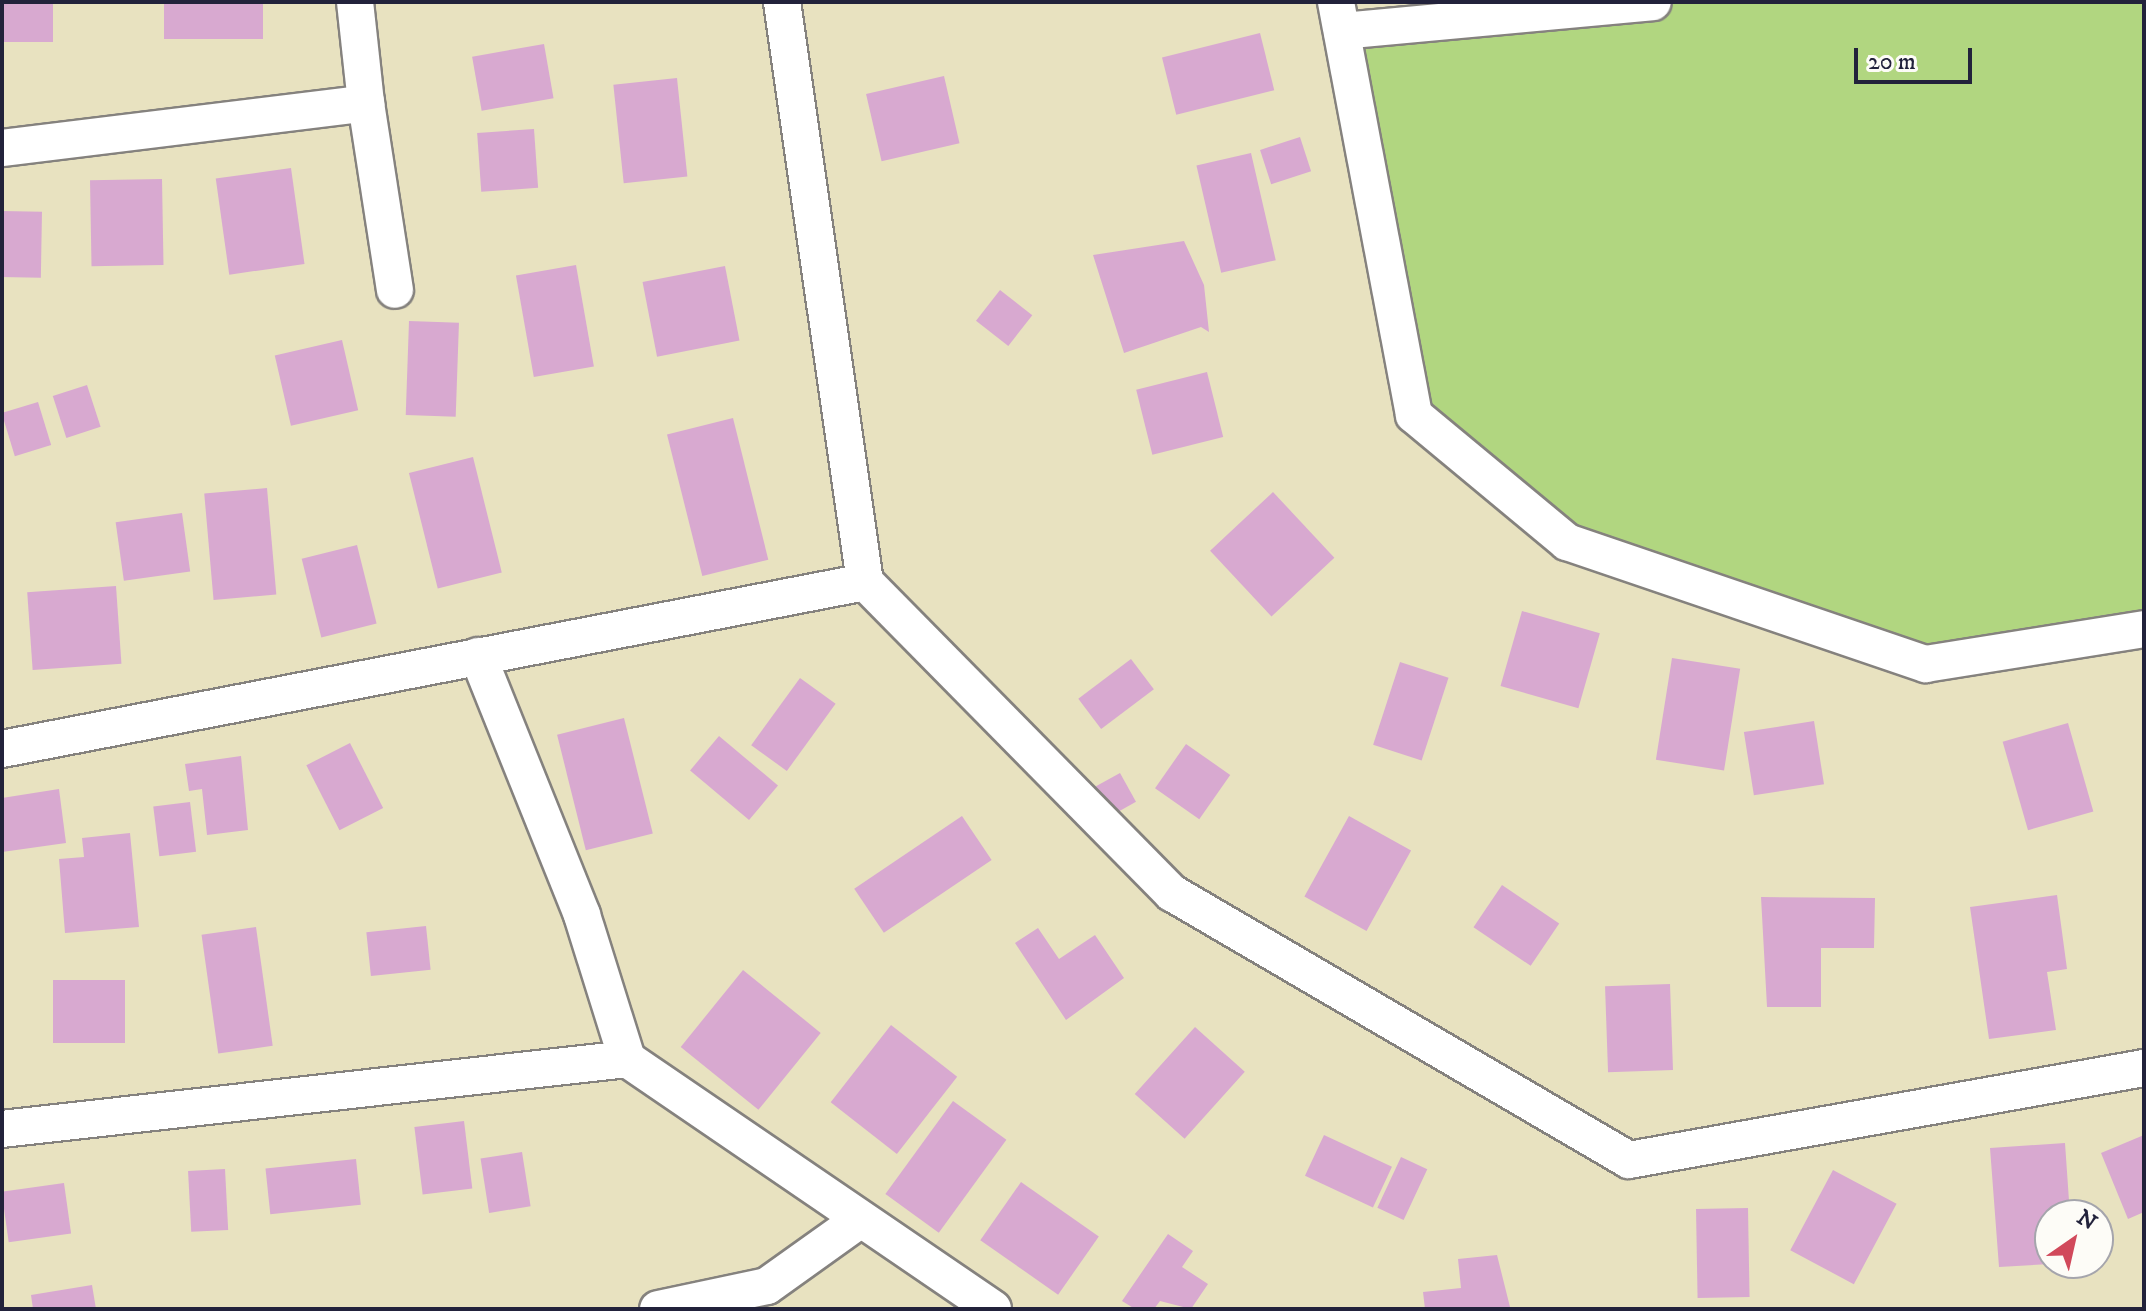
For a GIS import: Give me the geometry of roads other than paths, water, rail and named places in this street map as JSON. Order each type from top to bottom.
[{"type":"street","points":[[355,2],[366,103],[395,290]]},
{"type":"street","points":[[782,2],[865,582],[1172,893],[1629,1160],[2144,1068]]},
{"type":"street","points":[[1653,2],[1339,16],[1414,415],[1567,542],[1926,664],[2144,629]]},
{"type":"street","points":[[2,148],[366,103]]},
{"type":"street","points":[[2,749],[865,582]]},
{"type":"street","points":[[478,656],[582,915],[627,1059],[993,1309]]},
{"type":"street","points":[[2,1129],[627,1059]]},
{"type":"street","points":[[658,1309],[767,1286],[861,1219]]}]
